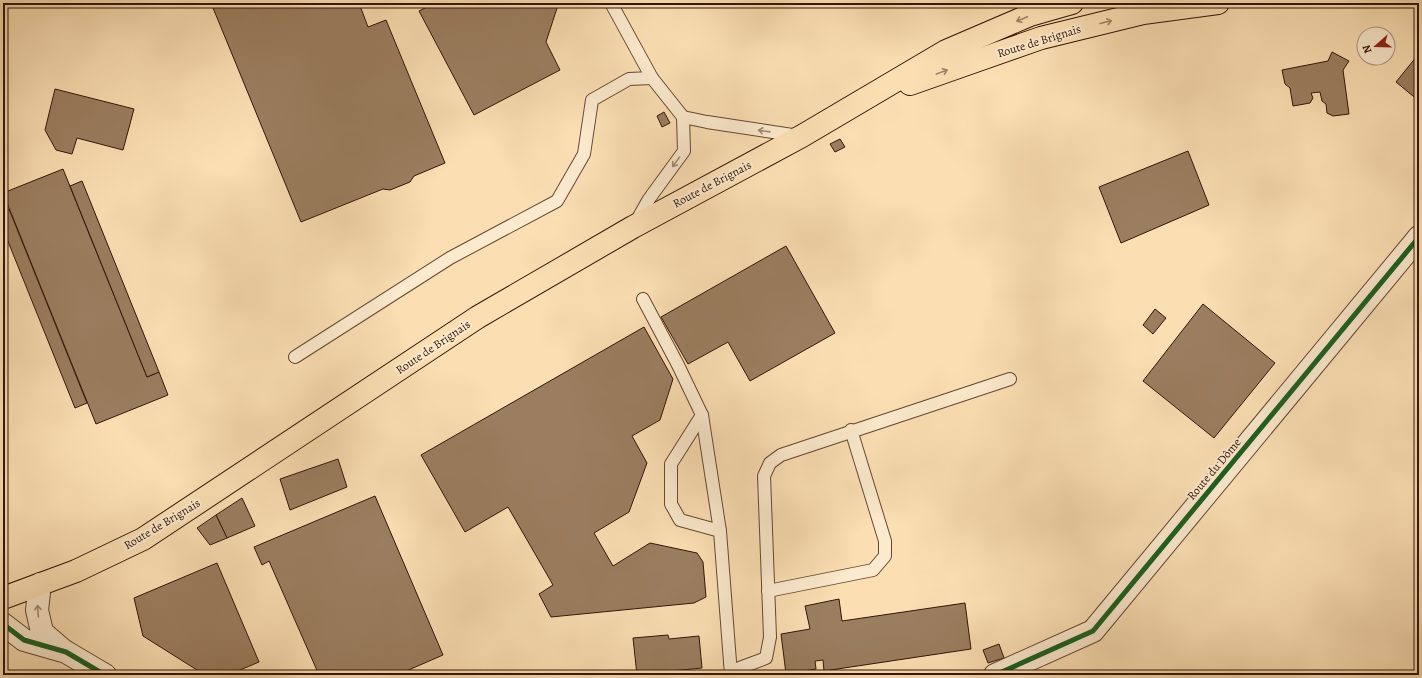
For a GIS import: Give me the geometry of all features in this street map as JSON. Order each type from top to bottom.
[{"type":"main road","name":"Route de Brignais","points":[[3,598],[76,571],[143,539],[478,317],[633,227],[866,100],[946,51],[1030,15],[1072,3]]},
{"type":"main road","name":"Route de Brignais","points":[[866,100],[1041,38],[1143,13],[1218,3]]},
{"type":"street","name":"Route du Dôme","points":[[995,675],[1093,631],[1419,237]]},
{"type":"street","points":[[40,584],[37,610],[42,632],[66,652],[105,675]]},
{"type":"street","points":[[3,624],[24,640],[66,652]]},
{"type":"lane","points":[[611,3],[652,78],[683,117],[684,150],[649,199],[633,227]]},
{"type":"lane","points":[[295,357],[450,258],[556,201],[584,154],[592,100],[628,79],[652,78]]},
{"type":"lane","points":[[683,117],[802,136]]},
{"type":"lane","points":[[643,299],[678,365],[702,415],[720,531],[731,673],[766,658],[770,637],[764,476],[770,463],[781,455],[851,430],[1010,379]]},
{"type":"lane","points":[[702,415],[671,464],[671,504],[680,520],[720,531]]},
{"type":"lane","points":[[768,591],[873,570],[884,556],[885,541],[851,430]]},
{"type":"building","points":[[211,3],[359,3],[368,27],[386,20],[445,163],[414,176],[410,182],[390,190],[383,189],[301,222]]},
{"type":"building","points":[[435,3],[551,3],[558,5],[546,42],[560,70],[474,115],[419,11]]},
{"type":"building","points":[[1332,52],[1349,61],[1343,70],[1349,114],[1333,116],[1327,113],[1326,104],[1322,101],[1320,92],[1311,93],[1313,98],[1310,103],[1293,106],[1290,88],[1285,84],[1282,70],[1328,61]]},
{"type":"building","points":[[1417,56],[1419,58],[1419,101],[1396,82]]},
{"type":"building","points":[[55,89],[134,109],[123,150],[77,138],[72,154],[56,150],[45,130]]},
{"type":"building","points":[[664,112],[670,123],[662,127],[657,116]]},
{"type":"building","points":[[840,139],[845,147],[835,152],[830,144]]},
{"type":"building","points":[[1188,151],[1209,205],[1121,243],[1099,187]]},
{"type":"building","points":[[63,169],[147,377],[159,372],[168,395],[96,424],[3,193]]},
{"type":"building","points":[[82,181],[159,372],[147,377],[70,186]]},
{"type":"building","points":[[9,209],[87,403],[75,408],[3,229],[3,212]]},
{"type":"building","points":[[786,246],[835,333],[750,381],[728,342],[688,364],[661,317]]},
{"type":"building","points":[[1203,304],[1275,363],[1214,438],[1143,381]]},
{"type":"building","points":[[1155,309],[1166,318],[1153,334],[1143,325]]},
{"type":"building","points":[[644,327],[673,379],[660,420],[632,436],[647,463],[629,512],[594,533],[613,566],[650,543],[697,553],[703,562],[706,597],[694,603],[551,617],[539,594],[553,585],[508,507],[465,532],[421,455]]},
{"type":"building","points":[[338,459],[347,487],[290,510],[280,479]]},
{"type":"building","points":[[375,496],[443,655],[397,675],[319,675],[269,561],[262,565],[254,547]]},
{"type":"building","points":[[242,498],[255,526],[227,538],[216,515]]},
{"type":"building","points":[[216,515],[227,538],[210,545],[197,528]]},
{"type":"building","points":[[217,563],[259,662],[228,675],[205,675],[143,636],[134,598]]},
{"type":"building","points":[[839,599],[842,621],[965,603],[971,649],[824,671],[823,660],[815,661],[816,669],[786,674],[781,634],[810,629],[805,606]]},
{"type":"building","points":[[668,635],[669,639],[699,636],[702,668],[672,671],[672,675],[637,675],[633,638]]},
{"type":"building","points":[[999,644],[1004,658],[988,663],[983,650]]},
{"type":"cycle path","points":[[995,675],[1093,631],[1419,237]]},
{"type":"cycle path","points":[[3,624],[24,640],[66,652],[105,675]]}]
